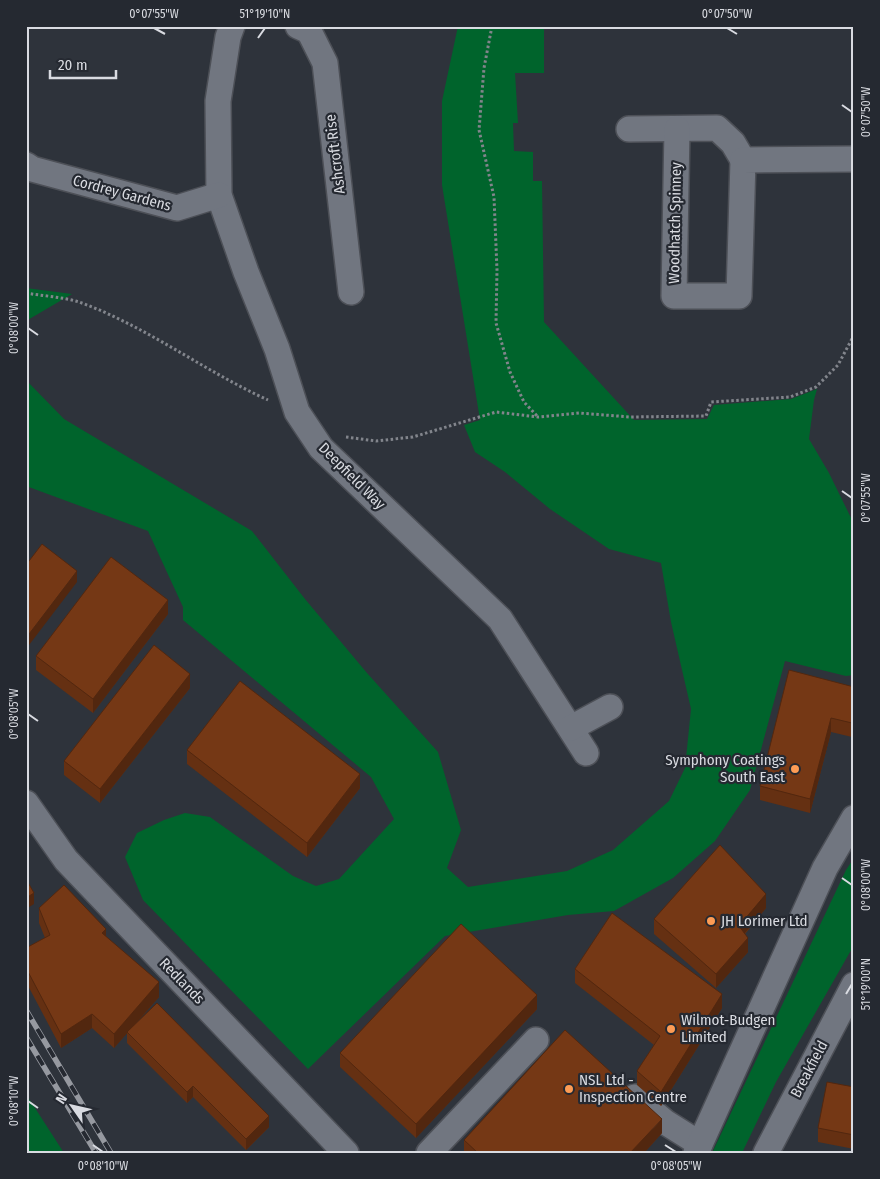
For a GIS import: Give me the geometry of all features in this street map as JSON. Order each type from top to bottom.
[{"type":"street","name":"Deepfield Way","points":[[232,26],[228,37],[218,101],[219,195],[246,272],[277,349],[297,412],[321,448],[500,618],[586,753]]},
{"type":"street","name":"Ashcroft Rise","points":[[298,26],[308,31],[325,63],[352,292]]},
{"type":"street","points":[[629,129],[717,128],[733,143],[743,160],[854,159]]},
{"type":"street","name":"Woodhatch Spinney","points":[[677,129],[674,296],[739,296],[743,160]]},
{"type":"street","name":"Cordrey Gardens","points":[[26,165],[32,169],[177,208],[219,195]]},
{"type":"street","points":[[571,728],[610,707]]},
{"type":"street","name":"Redlands","points":[[26,803],[66,860],[346,1153]]},
{"type":"street","points":[[618,1082],[698,1148],[825,868],[854,818]]},
{"type":"street","name":"Breakfield","points":[[766,1153],[854,985]]},
{"type":"street","points":[[429,1153],[536,1040]]},
{"type":"path","points":[[492,26],[484,68],[479,130],[494,196],[498,270],[496,324],[510,372],[524,402],[538,417]]},
{"type":"path","points":[[26,293],[77,302],[117,318],[239,387],[297,412]]},
{"type":"path","points":[[339,434],[348,438],[376,441],[413,436],[496,412],[538,417],[579,413],[630,417],[706,416],[712,402],[790,397],[816,387],[838,365],[854,335]]},
{"type":"green space","points":[[458,26],[544,26],[544,73],[515,73],[518,123],[513,123],[514,151],[533,152],[533,181],[542,181],[544,322],[634,420],[707,419],[714,405],[791,399],[817,389],[809,439],[829,473],[854,524],[854,675],[846,676],[785,661],[750,790],[715,841],[673,878],[614,911],[568,915],[445,936],[308,1069],[143,900],[125,857],[137,833],[164,820],[185,813],[210,817],[293,876],[316,886],[339,879],[394,819],[371,777],[183,620],[183,607],[148,531],[26,486],[26,380],[64,419],[252,531],[305,599],[367,673],[438,752],[461,830],[447,868],[468,887],[567,871],[613,850],[669,801],[685,768],[691,709],[671,622],[661,563],[609,549],[550,509],[505,472],[475,452],[464,425],[480,420],[442,185],[442,101]]},
{"type":"green space","points":[[26,288],[72,294],[26,321]]},
{"type":"green space","points":[[854,858],[854,945],[776,1082],[742,1153],[712,1153],[846,870]]},
{"type":"green space","points":[[26,1094],[64,1153],[26,1153]]},
{"type":"building","points":[[42,544],[77,571],[26,638],[26,565]]},
{"type":"building","points":[[111,557],[168,600],[93,699],[36,656]]},
{"type":"building","points":[[154,645],[190,674],[100,789],[64,761]]},
{"type":"building","name":"Symphony Coatings South East","points":[[789,670],[854,687],[854,716],[852,723],[831,718],[810,799],[760,786]]},
{"type":"building","points":[[240,681],[360,774],[307,843],[187,750]]},
{"type":"building","name":"JH Lorimer Ltd","points":[[720,845],[766,894],[739,926],[748,938],[716,974],[654,919]]},
{"type":"building","points":[[26,879],[34,893],[26,898]]},
{"type":"building","points":[[64,885],[106,929],[102,933],[159,982],[114,1034],[92,1014],[61,1034],[26,968],[26,948],[50,935],[39,908]]},
{"type":"building","name":"Wilmot-Budgen Limited","points":[[612,913],[722,994],[661,1092],[637,1071],[660,1036],[575,969]]},
{"type":"building","points":[[461,924],[537,995],[416,1124],[340,1053]]},
{"type":"building","points":[[157,1003],[269,1116],[246,1139],[193,1086],[187,1092],[127,1032]]},
{"type":"building","name":"NSL Ltd - Inspection Centre","points":[[565,1030],[662,1119],[630,1153],[478,1153],[464,1140]]},
{"type":"building","points":[[827,1082],[854,1087],[854,1135],[818,1128]]},
{"type":"railway","points":[[26,1010],[111,1153]]},
{"type":"railway","points":[[26,1037],[96,1153]]},
{"type":"place","name":"Symphony Coatings South East","points":[[795,769]]},
{"type":"place","name":"JH Lorimer Ltd","points":[[711,921]]},
{"type":"place","name":"Wilmot-Budgen Limited","points":[[671,1029]]},
{"type":"place","name":"NSL Ltd - Inspection Centre","points":[[569,1089]]}]
